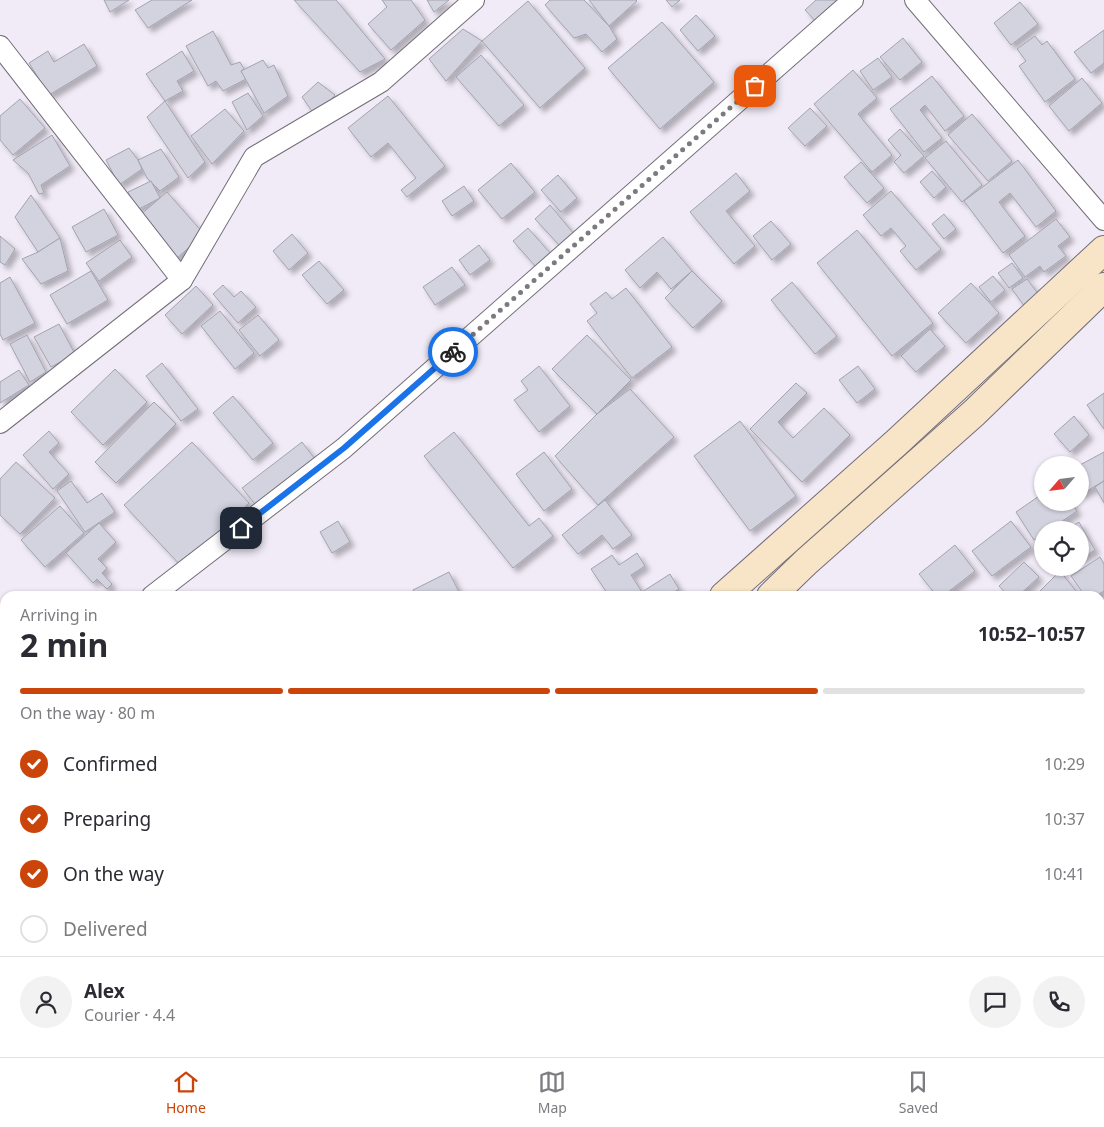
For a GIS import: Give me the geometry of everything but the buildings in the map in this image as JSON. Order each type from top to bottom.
[{"type":"main road","points":[[730,591],[896,443],[1104,250]]},
{"type":"main road","points":[[776,591],[806,562],[974,413],[1104,287]]},
{"type":"street","points":[[0,423],[182,280],[254,157],[381,82],[474,0]]},
{"type":"street","points":[[158,591],[344,448],[853,0]]},
{"type":"street","points":[[915,0],[1104,220]]},
{"type":"street","points":[[0,46],[182,280]]},
{"type":"way so far","points":[[453,352],[755,86]]},
{"type":"route","points":[[241,528],[344,448],[453,352]]}]
